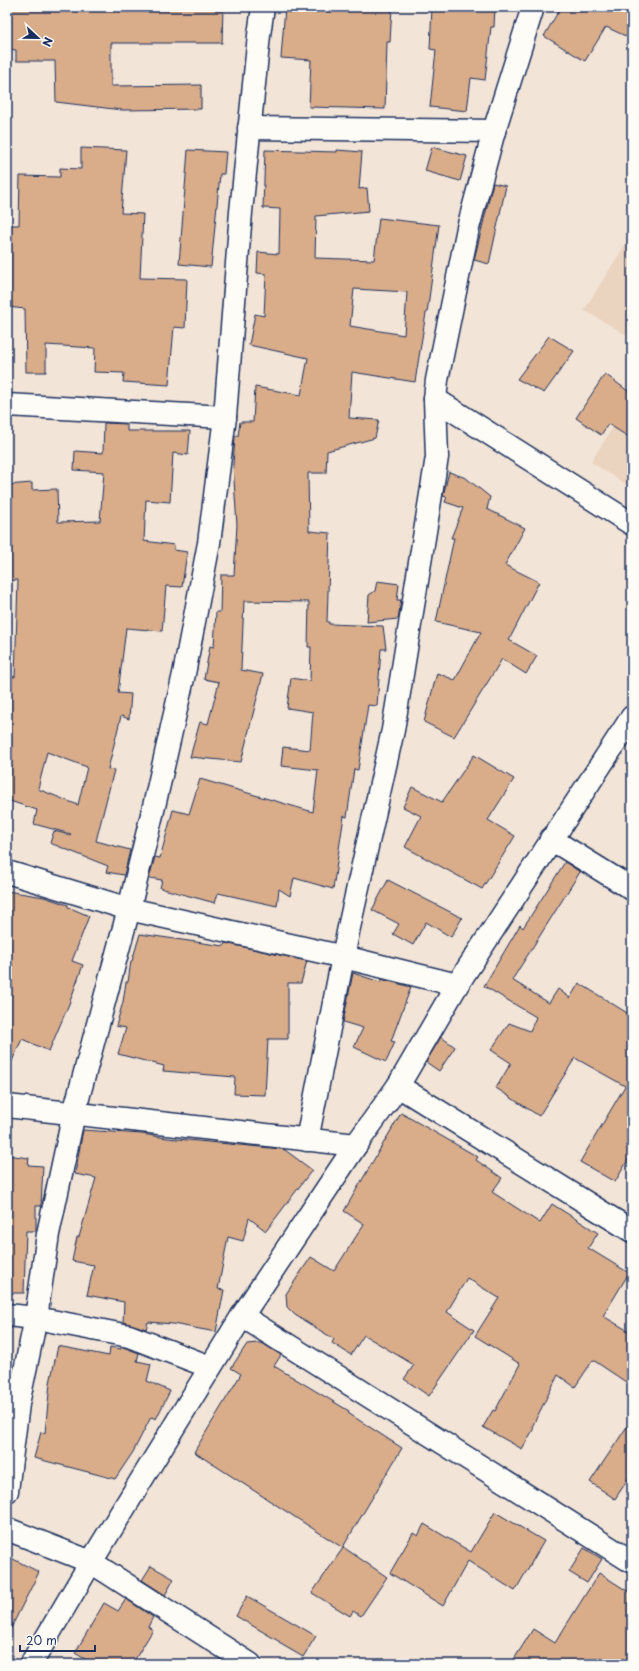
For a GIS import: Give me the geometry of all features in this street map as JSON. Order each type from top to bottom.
[{"type":"street","points":[[7,1491],[18,1404],[36,1318],[48,1234],[74,1113],[129,909],[155,802],[184,674],[209,543],[225,417],[249,128],[258,35],[263,7]]},
{"type":"street","points":[[307,1140],[348,932],[393,730],[437,457],[435,399],[437,380],[468,228],[494,131],[533,7]]},
{"type":"street","points":[[249,128],[494,131]]},
{"type":"street","points":[[435,399],[632,524]]},
{"type":"street","points":[[7,404],[225,417]]},
{"type":"street","points":[[31,1664],[91,1562],[242,1316],[356,1145],[398,1086],[457,985],[632,717]]},
{"type":"street","points":[[551,839],[632,889]]},
{"type":"street","points":[[7,872],[129,909],[344,957],[457,985]]},
{"type":"street","points":[[398,1086],[632,1231]]},
{"type":"street","points":[[7,1106],[356,1145]]},
{"type":"street","points":[[7,1315],[36,1318],[129,1336],[210,1367]]},
{"type":"street","points":[[242,1316],[632,1562]]},
{"type":"street","points":[[7,1529],[91,1562],[250,1664]]},
{"type":"shaded area","points":[[632,234],[632,338],[584,310]]},
{"type":"shaded area","points":[[632,398],[632,488],[591,462]]},
{"type":"building","points":[[7,7],[223,7],[222,43],[111,43],[111,86],[201,85],[201,109],[122,110],[56,102],[55,61],[16,61],[16,50],[7,49]]},
{"type":"building","points":[[285,7],[351,9],[351,7],[392,7],[390,42],[387,42],[385,109],[309,107],[311,60],[281,58]]},
{"type":"building","points":[[432,7],[495,7],[494,27],[491,27],[485,80],[471,78],[467,111],[430,107],[436,50],[430,49]]},
{"type":"building","points":[[561,7],[632,7],[632,39],[606,27],[585,61],[544,36]]},
{"type":"building","points":[[432,147],[467,156],[460,181],[425,171]]},
{"type":"building","points":[[81,148],[126,150],[121,213],[143,214],[140,278],[187,279],[185,328],[174,327],[169,385],[123,382],[124,373],[94,372],[95,348],[46,345],[46,372],[26,372],[25,309],[7,307],[7,225],[19,225],[20,176],[60,177],[60,168],[81,169]]},
{"type":"building","points":[[188,150],[226,152],[224,174],[220,174],[211,267],[179,264]]},
{"type":"building","points":[[265,150],[337,152],[337,150],[362,152],[359,189],[367,188],[369,211],[316,216],[315,258],[374,260],[379,218],[439,225],[427,313],[415,382],[352,372],[349,418],[379,420],[375,438],[327,451],[326,473],[308,473],[309,531],[330,533],[327,622],[329,622],[329,624],[383,626],[386,649],[381,649],[377,706],[368,705],[358,770],[354,769],[347,817],[344,816],[333,889],[294,878],[290,896],[279,889],[277,906],[218,893],[215,903],[160,888],[162,880],[149,878],[155,857],[160,858],[173,810],[189,814],[200,779],[313,812],[318,770],[281,766],[283,747],[310,750],[313,712],[287,708],[291,678],[310,681],[311,647],[308,647],[309,602],[244,601],[241,670],[263,674],[241,762],[190,757],[200,722],[208,724],[219,682],[204,679],[210,646],[214,647],[216,612],[220,612],[221,575],[234,575],[237,525],[233,465],[235,436],[238,436],[240,422],[253,422],[255,387],[301,395],[308,358],[249,345],[255,314],[264,316],[266,274],[257,273],[258,252],[279,254],[280,209],[263,208]],"holes":[[[354,289],[407,292],[404,335],[350,326]]]},
{"type":"building","points":[[493,183],[506,186],[489,264],[474,260]]},
{"type":"building","points":[[549,336],[574,351],[544,393],[517,379]]},
{"type":"building","points":[[605,374],[632,394],[632,439],[608,424],[601,435],[576,418]]},
{"type":"building","points":[[104,423],[127,424],[127,431],[190,431],[188,455],[173,453],[170,502],[146,500],[144,541],[174,545],[174,550],[187,552],[182,587],[166,586],[162,631],[126,628],[118,693],[131,694],[129,719],[121,716],[108,769],[114,770],[96,841],[130,850],[124,875],[106,872],[108,866],[50,843],[54,831],[71,834],[34,824],[37,810],[7,800],[7,699],[9,676],[15,677],[18,580],[8,580],[9,540],[7,485],[32,483],[32,490],[57,489],[58,522],[100,521],[104,472],[74,470],[75,451],[103,453]],"holes":[[[47,752],[87,767],[78,805],[38,789]]]},
{"type":"building","points":[[449,472],[466,478],[490,497],[487,509],[525,528],[505,565],[539,582],[509,640],[537,656],[526,674],[502,659],[454,737],[424,722],[437,673],[455,680],[481,632],[436,622],[454,538],[451,538],[463,508],[445,502],[447,497],[443,496]]},
{"type":"building","points":[[377,581],[399,584],[397,600],[401,600],[398,619],[367,622],[369,595],[375,591]]},
{"type":"building","points":[[474,755],[514,779],[488,820],[515,836],[482,889],[405,847],[421,816],[403,807],[412,787],[442,802]]},
{"type":"building","points":[[565,862],[580,872],[512,980],[549,1003],[558,989],[570,998],[579,983],[632,1016],[632,1153],[615,1182],[580,1162],[625,1086],[575,1058],[539,1116],[496,1088],[511,1063],[491,1050],[509,1023],[530,1031],[536,1017],[484,986],[520,925],[523,928]]},
{"type":"building","points":[[388,880],[462,918],[451,937],[426,922],[413,945],[393,934],[399,924],[372,910]]},
{"type":"building","points":[[7,891],[44,897],[68,905],[68,907],[89,916],[72,961],[83,965],[69,1004],[49,1051],[22,1039],[7,1072]]},
{"type":"building","points":[[140,934],[224,946],[225,943],[307,961],[301,983],[288,983],[288,1039],[268,1039],[265,1095],[234,1094],[235,1077],[163,1071],[164,1066],[118,1054],[126,1028],[116,1026],[123,1002],[126,982],[128,982],[131,961]]},
{"type":"building","points":[[353,973],[380,982],[381,979],[411,987],[391,1041],[395,1042],[386,1062],[354,1047],[363,1028],[343,1022]]},
{"type":"building","points":[[441,1037],[455,1047],[439,1071],[426,1062]]},
{"type":"building","points":[[401,1113],[478,1157],[476,1160],[502,1178],[492,1192],[540,1223],[552,1204],[598,1233],[588,1248],[629,1273],[603,1316],[632,1333],[632,1386],[593,1360],[575,1387],[558,1375],[532,1427],[534,1428],[522,1449],[483,1427],[493,1410],[495,1411],[520,1364],[475,1336],[499,1298],[467,1278],[447,1312],[474,1330],[429,1396],[404,1379],[414,1365],[364,1335],[351,1355],[332,1343],[334,1339],[295,1315],[287,1307],[286,1294],[311,1257],[334,1271],[364,1224],[344,1211]]},
{"type":"building","points":[[83,1130],[142,1134],[167,1138],[281,1149],[285,1150],[312,1170],[266,1231],[249,1218],[243,1241],[228,1237],[218,1289],[224,1290],[216,1332],[173,1324],[148,1322],[146,1329],[123,1322],[124,1302],[87,1295],[94,1265],[72,1261],[77,1237],[79,1237],[96,1178],[75,1174]]},
{"type":"building","points":[[7,1155],[29,1158],[28,1165],[43,1166],[41,1206],[36,1206],[36,1231],[26,1231],[24,1293],[7,1293]]},
{"type":"building","points":[[262,1343],[281,1355],[274,1366],[349,1411],[348,1413],[402,1448],[343,1547],[387,1577],[361,1616],[353,1611],[350,1616],[312,1593],[343,1548],[194,1452],[241,1374],[231,1368],[247,1344]]},
{"type":"building","points":[[58,1346],[109,1356],[110,1347],[121,1349],[121,1347],[126,1348],[139,1353],[137,1361],[151,1364],[147,1381],[170,1391],[156,1419],[151,1417],[133,1452],[115,1479],[34,1458],[41,1432],[45,1433],[50,1383]]},
{"type":"building","points":[[632,1419],[632,1473],[615,1499],[590,1482]]},
{"type":"building","points":[[495,1512],[544,1541],[515,1591],[468,1561],[443,1606],[390,1573],[413,1533],[418,1536],[424,1524],[471,1552]]},
{"type":"building","points":[[584,1548],[602,1559],[587,1583],[569,1572]]},
{"type":"building","points":[[7,1556],[39,1572],[7,1636]]},
{"type":"building","points":[[151,1566],[174,1579],[165,1595],[142,1580]]},
{"type":"building","points":[[599,1573],[632,1594],[632,1664],[511,1664],[533,1629],[555,1643]]},
{"type":"building","points":[[247,1596],[316,1636],[303,1657],[236,1616]]},
{"type":"building","points":[[126,1599],[153,1617],[148,1627],[153,1630],[132,1664],[93,1664],[75,1653],[104,1603],[118,1611]]}]
